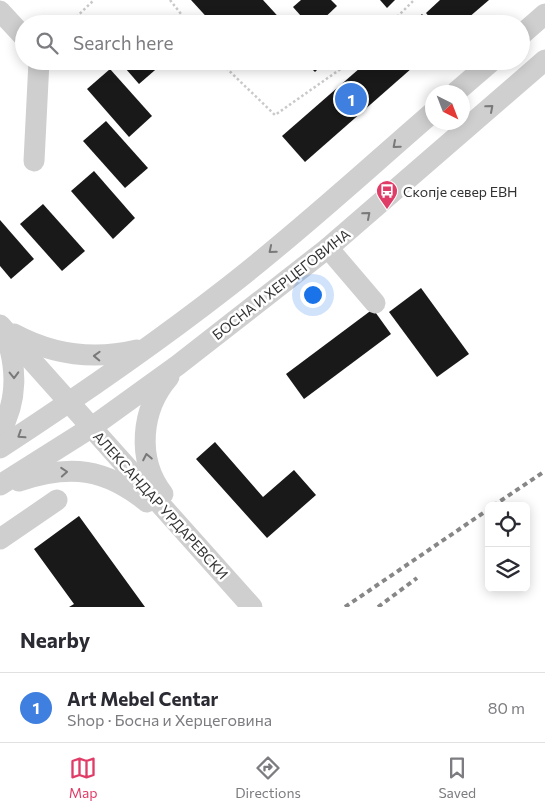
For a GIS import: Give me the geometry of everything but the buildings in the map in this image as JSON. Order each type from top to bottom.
[{"type":"street","points":[[0,11],[15,27]]},
{"type":"street","points":[[530,27],[545,14]]},
{"type":"street","name":"БОСНА И ХЕРЦЕГОВИНА","points":[[0,486],[92,427],[178,365],[328,248],[545,60]]},
{"type":"street","points":[[34,161],[39,70]]},
{"type":"street","points":[[464,85],[482,70]]},
{"type":"street","points":[[0,448],[70,402],[229,286],[425,119]]},
{"type":"street","points":[[328,248],[375,303]]},
{"type":"street","points":[[2,327],[50,350],[75,354],[104,356],[145,348]]},
{"type":"street","points":[[0,432],[13,399],[14,375],[11,351],[2,327]]},
{"type":"street","name":"АЛЕКСАНДАР УРДАРЕВСКИ","points":[[2,327],[252,607]]},
{"type":"street","points":[[178,365],[162,385],[152,406],[145,427],[145,450],[149,469],[157,486],[185,522],[195,544]]},
{"type":"street","points":[[0,486],[54,472],[78,470],[103,475],[122,484],[138,495],[195,544]]},
{"type":"street","points":[[0,539],[56,500]]},
{"type":"path","points":[[78,15],[94,0]]},
{"type":"path","points":[[170,0],[182,15]]},
{"type":"path","points":[[399,15],[414,0]]},
{"type":"path","points":[[228,70],[275,115],[339,70]]},
{"type":"railway","points":[[499,502],[545,471]]},
{"type":"railway","points":[[345,607],[485,512]]},
{"type":"railway","points":[[378,607],[417,578]]},
{"type":"place","name":"Art Mebel Centar","points":[[351,99]]},
{"type":"place","name":"Скопје север ЕВН","points":[[387,210]]}]
